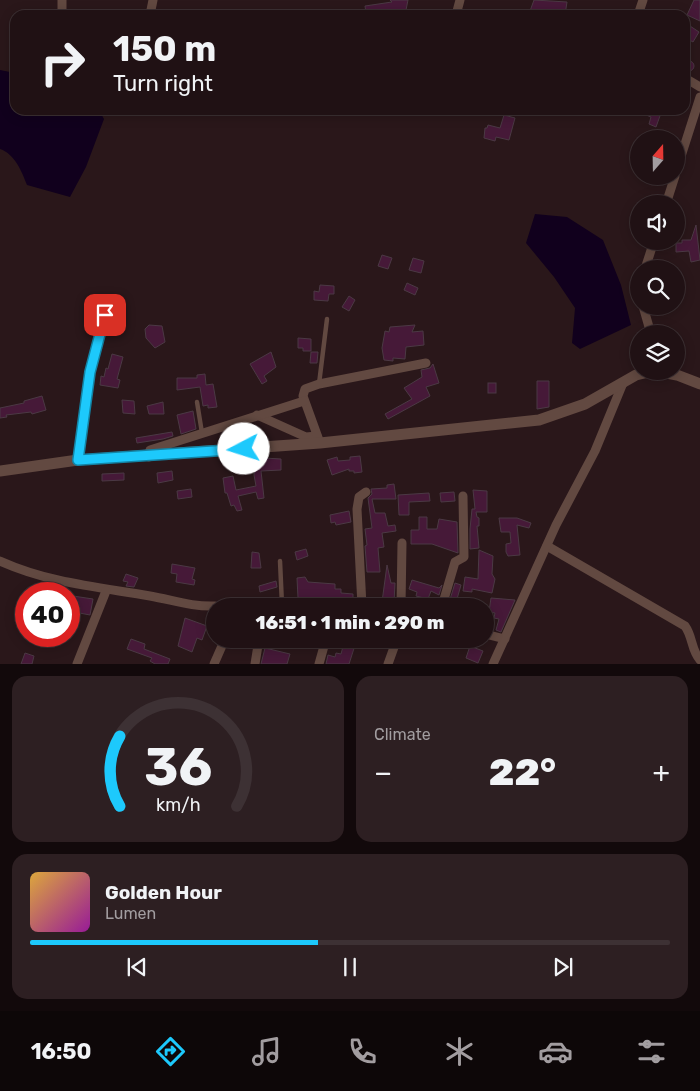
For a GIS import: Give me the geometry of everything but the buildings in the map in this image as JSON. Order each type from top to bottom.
[{"type":"street","points":[[685,144],[700,97]]},
{"type":"street","points":[[78,460],[90,372],[108,303]]},
{"type":"street","points":[[319,439],[304,401],[305,389],[319,384],[426,363]]},
{"type":"street","points":[[0,471],[78,460],[149,457],[319,439],[539,420],[585,404],[630,378]]},
{"type":"street","points":[[685,378],[700,384]]},
{"type":"street","points":[[493,664],[547,546],[595,451],[623,383]]},
{"type":"street","points":[[149,457],[150,450],[304,401]]},
{"type":"street","points":[[257,415],[306,437],[319,439]]},
{"type":"street","points":[[362,598],[357,509],[359,497],[366,492]]},
{"type":"street","points":[[444,598],[455,562],[464,557],[463,496]]},
{"type":"street","points":[[402,544],[402,598]]},
{"type":"street","points":[[547,546],[685,626],[690,634],[693,650],[700,660]]},
{"type":"street","points":[[0,561],[28,573],[106,591],[151,596],[196,607],[206,606]]},
{"type":"street","points":[[78,664],[106,591]]},
{"type":"street","points":[[494,636],[504,639]]},
{"type":"street","points":[[214,664],[221,648]]},
{"type":"street","points":[[255,664],[258,648]]},
{"type":"street","points":[[319,664],[323,648]]},
{"type":"street","points":[[388,664],[394,648]]},
{"type":"lane","points":[[319,384],[327,318]]},
{"type":"lane","points":[[197,402],[203,434]]},
{"type":"lane","points":[[280,561],[282,598]]},
{"type":"shaded area","points":[[0,70],[10,72],[10,115],[102,115],[104,119],[86,167],[70,197],[27,185],[14,159],[0,149]]},
{"type":"shaded area","points":[[535,214],[567,217],[603,240],[621,285],[631,325],[580,349],[572,343],[575,308],[554,277],[526,243]]},
{"type":"route","points":[[105,315],[90,372],[78,460],[149,457],[244,449]]}]
